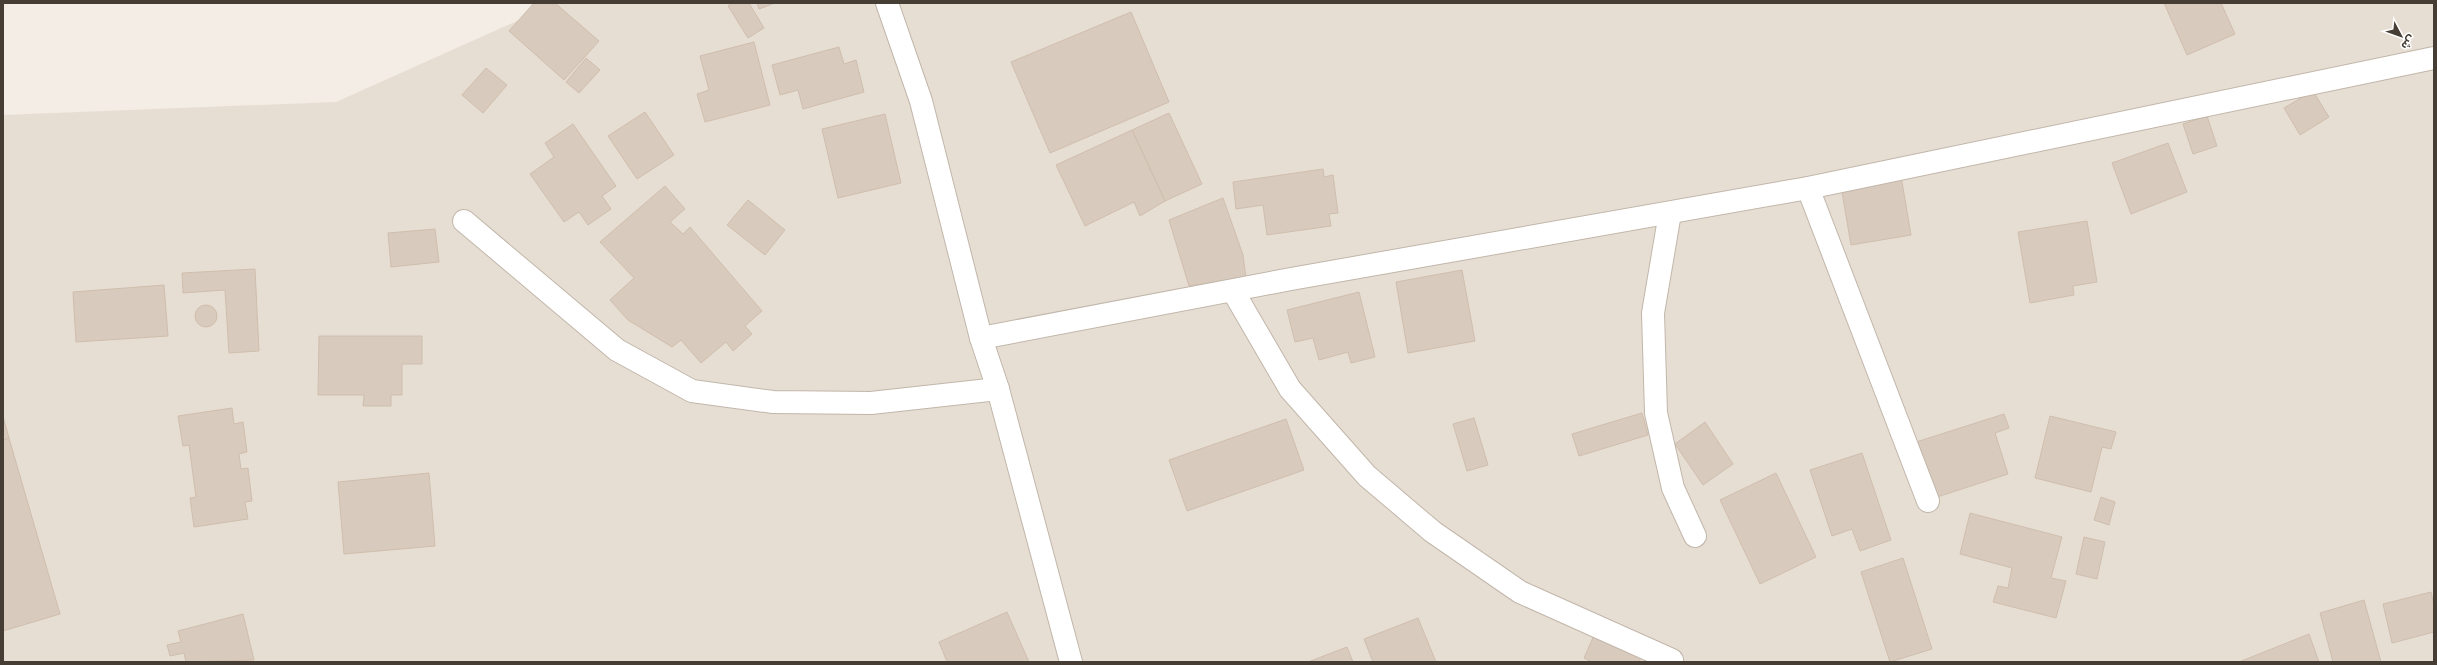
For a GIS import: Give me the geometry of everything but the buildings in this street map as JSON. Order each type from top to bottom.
[{"type":"street","points":[[887,3],[922,100],[981,338],[998,390],[1071,662]]},
{"type":"street","points":[[981,338],[1233,291],[1808,188],[2434,58]]},
{"type":"street","points":[[1808,188],[1928,501]]},
{"type":"street","points":[[1670,213],[1653,313],[1656,413],[1673,488],[1695,536]]},
{"type":"street","points":[[464,221],[617,350],[692,391],[773,402],[871,403],[998,390]]},
{"type":"street","points":[[1233,291],[1290,389],[1368,476],[1433,532],[1520,592],[1672,660]]},
{"type":"shaded area","points":[[557,3],[2434,3],[2434,662],[3,662],[3,115],[336,102]]}]
